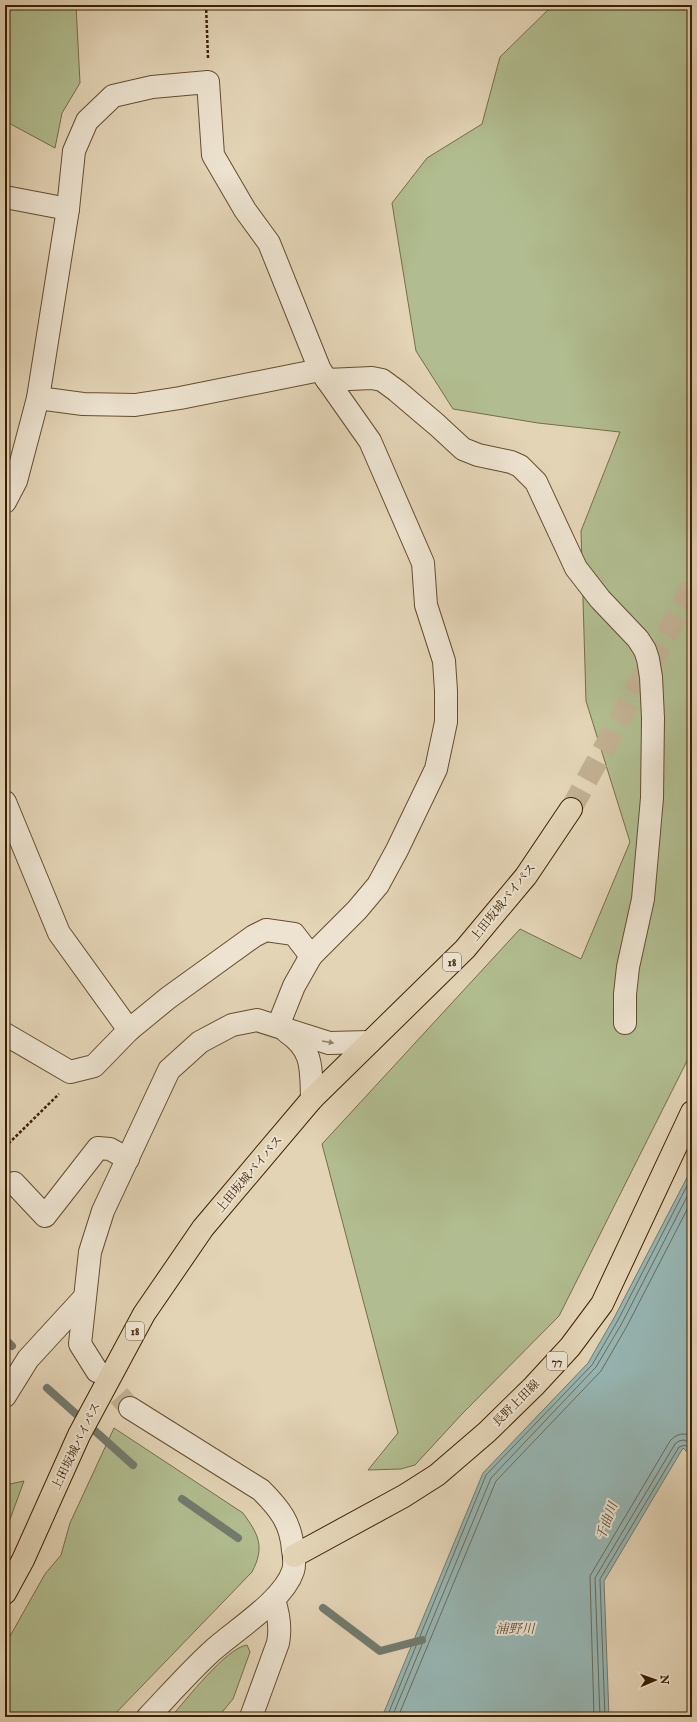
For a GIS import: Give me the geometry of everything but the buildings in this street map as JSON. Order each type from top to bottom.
[{"type":"main road","name":"上田坂城バイパス","points":[[5,1593],[23,1560],[79,1435],[144,1314],[203,1228],[312,1099],[466,949],[526,876],[571,810]]},
{"type":"main road","name":"長野上田線","points":[[294,1556],[404,1496],[437,1475],[487,1432],[534,1386],[570,1347],[602,1304],[692,1112]]},
{"type":"street","points":[[5,502],[16,481],[38,398],[68,209],[74,151],[87,122],[113,96],[152,87],[208,82],[213,155],[245,210],[268,243],[323,375],[370,441],[423,563],[426,605],[444,661],[446,722],[436,769],[397,850],[378,885],[357,910],[311,956],[294,986],[278,1026]]},
{"type":"street","points":[[5,198],[68,209]]},
{"type":"street","points":[[38,398],[83,404],[135,405],[323,375],[372,378],[382,380],[426,415],[463,449],[478,455],[511,462],[520,466],[536,482],[576,568],[600,599],[638,639],[645,650],[651,677],[653,718],[652,798],[643,899],[628,967],[624,994],[625,1023]]},
{"type":"street","points":[[5,802],[59,933],[129,1030]]},
{"type":"street","points":[[5,1034],[70,1072],[94,1066],[129,1030],[168,998],[254,936],[266,930],[294,934],[311,956]]},
{"type":"street","points":[[97,1372],[80,1344],[90,1252],[103,1211],[169,1070],[200,1042],[232,1025],[257,1020],[329,1043],[370,1042]]},
{"type":"street","points":[[278,1026],[299,1039],[307,1051],[310,1068],[312,1099]]},
{"type":"street","points":[[14,1183],[45,1216],[98,1148],[110,1149],[128,1159]]},
{"type":"street","points":[[5,1396],[28,1359],[84,1298]]},
{"type":"street","points":[[130,1408],[261,1490],[277,1506],[285,1518],[292,1537],[294,1556],[294,1570],[286,1586],[274,1600],[211,1652],[148,1717]]},
{"type":"street","points":[[251,1717],[278,1643],[280,1632],[279,1621],[274,1600]]},
{"type":"path","points":[[206,5],[208,82]]},
{"type":"path","points":[[5,1147],[85,1068]]},
{"type":"green space","points":[[5,5],[76,5],[80,83],[62,113],[55,148],[5,121]]},
{"type":"green space","points":[[553,5],[692,5],[692,1051],[559,1316],[461,1415],[415,1465],[401,1469],[368,1470],[398,1433],[322,1144],[520,929],[581,959],[630,842],[586,701],[581,531],[620,432],[538,423],[453,409],[416,351],[392,203],[427,158],[482,124],[500,57]]},
{"type":"green space","points":[[114,1428],[243,1513],[253,1528],[258,1541],[259,1548],[256,1563],[252,1572],[112,1717],[5,1717],[5,1645],[45,1574],[61,1555],[70,1523]]},
{"type":"green space","points":[[24,1481],[5,1533],[5,1485]]},
{"type":"green space","points":[[247,1645],[250,1652],[233,1699],[218,1717],[171,1717],[207,1676],[228,1655],[238,1648]]},
{"type":"water","name":"浦野川","points":[[692,1168],[692,1457],[683,1448],[604,1581],[609,1717],[382,1717],[483,1473],[588,1363],[614,1318]]},
{"type":"waterway","points":[[5,1339],[12,1346]]},
{"type":"waterway","points":[[47,1388],[133,1465]]},
{"type":"waterway","points":[[182,1499],[238,1538]]},
{"type":"waterway","points":[[323,1608],[380,1651],[422,1640]]},
{"type":"tunnel","points":[[571,809],[692,587]]},
{"type":"tunnel","points":[[97,1371],[130,1408]]},
{"type":"water label","name":"千曲川","points":[[606,1521]]}]
